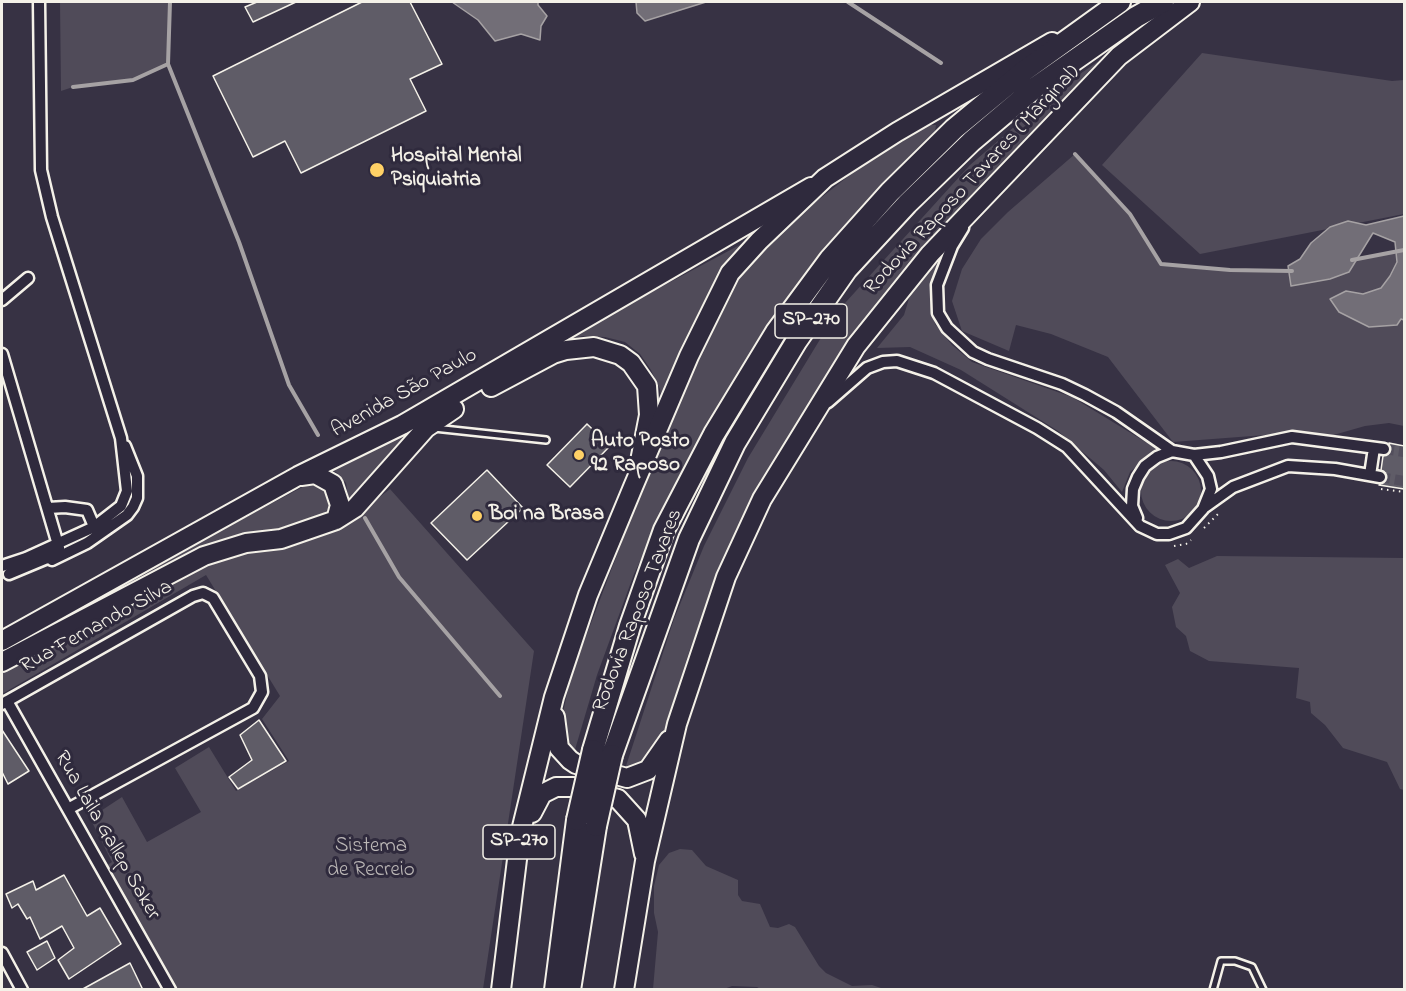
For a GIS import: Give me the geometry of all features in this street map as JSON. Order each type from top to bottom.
[{"type":"highway","name":"Rodovia Raposo Tavares","points":[[570,990],[596,826],[612,755],[688,540],[735,443],[796,342],[847,269],[907,204],[981,133],[1036,87],[1136,17],[1163,2]]},
{"type":"highway","name":"Rodovia Raposo Tavares","points":[[555,990],[577,820],[593,750],[630,626],[664,530],[714,434],[776,332],[830,259],[890,192],[946,137],[1024,71],[1118,3]]},
{"type":"main road","name":"Rodovia Raposo Tavares (Marginal)","points":[[624,990],[645,861],[677,724],[726,577],[762,499],[856,346],[891,301],[980,200],[1119,56],[1190,2]]},
{"type":"main road","name":"Rodovia Raposo Tavares (Marginal)","points":[[501,990],[520,835],[554,698],[588,594],[689,356],[730,273],[759,240],[825,178],[897,132],[1118,3]]},
{"type":"main road","name":"Avenida São Paulo","points":[[2,641],[52,611],[298,476],[402,425],[825,178]]},
{"type":"main road","name":"Avenida São Paulo","points":[[2,662],[204,556],[246,543],[281,538],[336,520],[356,508],[426,428],[489,388],[553,354],[580,347],[607,350],[631,363],[647,386],[649,415],[637,477]]},
{"type":"main road","points":[[298,476],[315,474],[333,484],[340,505],[336,520]]},
{"type":"main road","points":[[554,698],[559,748],[576,764],[627,778],[648,770],[659,757],[677,724]]},
{"type":"main road","points":[[520,835],[542,794],[556,787],[573,787],[618,799],[628,807],[637,820],[645,861]]},
{"type":"street","points":[[4,572],[63,556],[95,532],[125,499],[127,478],[121,438],[52,216],[41,170],[38,123],[39,2]]},
{"type":"street","points":[[812,416],[867,368],[883,362],[897,361],[914,365],[1037,428],[1067,447],[1140,526],[1157,534],[1169,534],[1186,528],[1203,509],[1233,487],[1288,466],[1335,469],[1375,476],[1379,448],[1292,437],[1221,452],[1194,455],[1172,451],[1116,412],[1085,395],[1062,384],[973,352],[946,328],[938,313],[937,285],[952,246],[980,200]]},
{"type":"street","points":[[2,300],[28,278]]},
{"type":"street","points":[[2,354],[57,544]]},
{"type":"street","points":[[1140,526],[1132,506],[1133,489],[1145,466],[1157,457],[1172,451]]},
{"type":"street","points":[[1194,455],[1208,476],[1210,489],[1203,509]]},
{"type":"street","points":[[48,508],[87,510],[95,532]]},
{"type":"street","points":[[4,572],[57,544],[95,532]]},
{"type":"street","name":"Rua Fernando Silva","points":[[4,703],[193,596],[203,593],[213,598],[260,676],[262,692],[253,708],[68,809]]},
{"type":"street","points":[[2,633],[52,611]]},
{"type":"street","name":"Rua Laila Gallep Saker","points":[[4,703],[68,809],[170,990]]},
{"type":"street","points":[[2,953],[22,990]]},
{"type":"lane","points":[[426,428],[546,440]]},
{"type":"lane","points":[[1213,990],[1221,961],[1235,961],[1252,967],[1263,990]]},
{"type":"green space","points":[[60,2],[170,2],[168,64],[133,80],[73,87],[61,91]]},
{"type":"green space","points":[[1112,52],[857,334],[797,422],[755,496],[720,570],[690,649],[657,753],[649,761],[632,769],[625,769],[674,619],[704,546],[748,458],[836,313],[970,165],[1058,89]]},
{"type":"green space","points":[[1202,53],[1392,81],[1404,80],[1404,214],[1200,254],[1102,165]]},
{"type":"green space","points":[[929,125],[936,125],[935,131],[816,263],[752,350],[694,449],[634,574],[597,675],[574,753],[566,745],[563,733],[563,712],[571,676],[648,473],[731,288],[759,253],[813,204],[855,171]]},
{"type":"green space","points":[[1075,154],[1130,214],[1161,264],[1289,272],[1404,250],[1404,426],[1389,423],[1365,426],[1330,436],[1292,433],[1173,442],[1108,357],[1051,334],[1016,325],[1009,351],[962,331],[952,301],[962,269],[981,239],[1008,212]]},
{"type":"green space","points":[[749,240],[662,406],[660,389],[640,354],[625,342],[605,337],[582,336],[557,343],[460,396],[349,502],[346,483],[336,472],[324,467]]},
{"type":"green space","points":[[945,248],[933,276],[930,301],[935,324],[952,345],[972,362],[1072,397],[1157,449],[1130,472],[1122,492],[1104,470],[1058,431],[961,370],[910,347],[877,348],[904,315],[914,282]]},
{"type":"green space","points":[[1171,461],[1192,470],[1201,491],[1192,512],[1171,521],[1150,512],[1141,491],[1150,470]]},
{"type":"green space","points":[[312,482],[327,486],[333,504],[319,518],[290,529],[236,536],[191,554],[2,657],[2,647]]},
{"type":"green space","name":"Sistema de Recreio","points":[[390,489],[534,651],[483,989],[176,989],[106,866],[112,862],[90,818],[122,797],[147,842],[201,812],[175,768],[209,747],[236,791],[289,761],[262,719],[280,696],[206,575],[2,694],[2,669],[211,561],[236,554],[272,550],[350,520]]},
{"type":"green space","points":[[1217,556],[1404,558],[1404,790],[1400,789],[1387,762],[1343,748],[1325,725],[1311,713],[1310,702],[1296,698],[1299,668],[1209,661],[1190,651],[1186,636],[1176,627],[1172,607],[1180,593],[1165,565],[1178,559],[1189,568]]},
{"type":"green space","points":[[680,849],[692,850],[706,866],[738,880],[738,895],[742,901],[760,904],[770,927],[778,928],[789,924],[795,927],[819,966],[826,973],[852,986],[872,985],[884,989],[762,990],[757,987],[732,986],[724,989],[653,989],[658,932],[654,913],[654,886],[659,865],[669,853]]},
{"type":"shaded area","points":[[452,2],[538,2],[547,16],[541,26],[540,40],[521,34],[495,41],[478,20]]},
{"type":"shaded area","points":[[636,2],[706,2],[645,21],[637,13]]},
{"type":"shaded area","points":[[1404,216],[1404,320],[1401,319],[1397,325],[1369,327],[1339,312],[1330,299],[1346,291],[1363,294],[1381,288],[1390,276],[1397,262],[1395,242],[1373,233],[1349,272],[1330,279],[1291,286],[1288,266],[1300,259],[1311,243],[1330,227],[1348,221],[1366,225]]},
{"type":"building","points":[[257,2],[296,2],[253,22],[245,7]]},
{"type":"building","points":[[362,2],[410,2],[442,64],[410,79],[426,111],[301,173],[285,141],[253,157],[213,76]]},
{"type":"building","name":"Auto Posto 92 Raposo","points":[[587,424],[610,446],[570,487],[547,465]]},
{"type":"building","points":[[1389,443],[1404,446],[1404,489],[1379,485],[1387,479],[1387,474],[1381,470],[1383,456],[1391,451]]},
{"type":"building","name":"Boi na Brasa","points":[[487,470],[523,508],[467,560],[431,523]]},
{"type":"building","points":[[259,720],[286,761],[238,789],[229,777],[252,760],[240,735]]},
{"type":"building","points":[[2,730],[29,771],[8,784],[2,772]]},
{"type":"building","points":[[64,875],[87,916],[100,908],[121,944],[69,979],[58,960],[74,948],[62,926],[40,939],[30,917],[27,919],[18,904],[12,908],[6,894],[33,881],[36,890]]},
{"type":"building","points":[[47,941],[55,958],[37,970],[27,952]]},
{"type":"building","points":[[130,963],[143,990],[81,990]]},
{"type":"waterway","points":[[73,87],[133,80],[168,64],[170,2]]},
{"type":"waterway","points":[[848,2],[941,63]]},
{"type":"waterway","points":[[168,64],[239,242],[289,385],[318,435]]},
{"type":"waterway","points":[[1075,154],[1130,214],[1161,264],[1230,270],[1292,271]]},
{"type":"waterway","points":[[1352,260],[1404,250]]},
{"type":"waterway","points":[[365,518],[399,577],[500,696]]},
{"type":"tunnel","points":[[1384,449],[1404,452]]},
{"type":"tunnel","points":[[1380,477],[1404,481]]},
{"type":"place","name":"Hospital Mental Psiquiatria","points":[[377,170]]},
{"type":"place","name":"Auto Posto 92 Raposo","points":[[579,455]]},
{"type":"place","name":"Boi na Brasa","points":[[477,516]]}]
